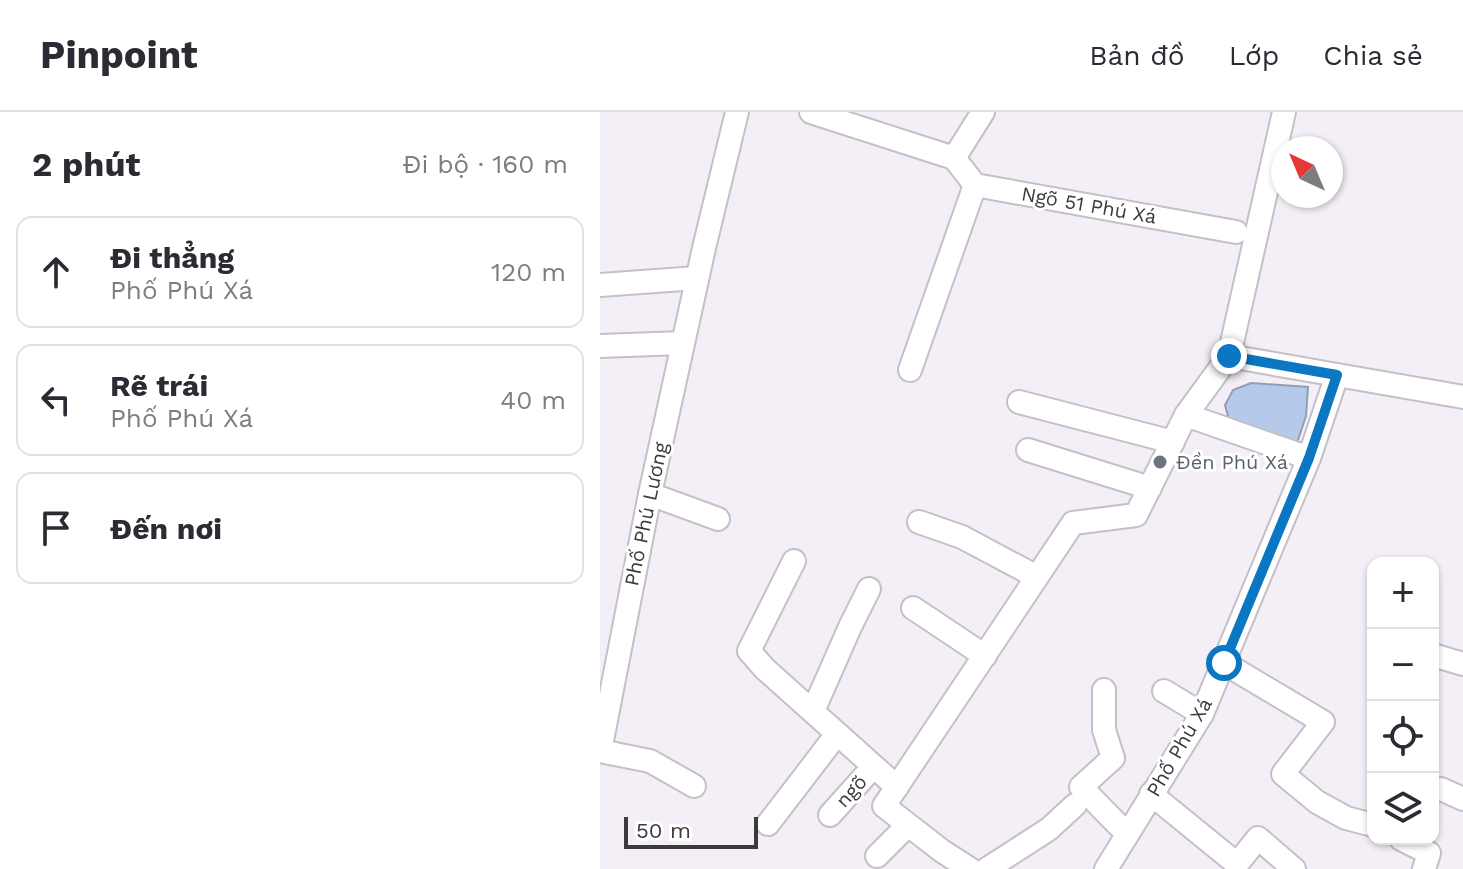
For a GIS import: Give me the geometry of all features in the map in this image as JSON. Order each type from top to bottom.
[{"type":"street","points":[[600,285],[697,278],[737,112]]},
{"type":"street","points":[[811,112],[954,158],[975,185],[910,370]]},
{"type":"street","points":[[954,158],[983,112]]},
{"type":"street","points":[[970,869],[884,806],[1073,523],[1136,515],[1186,415],[1229,356],[1284,112]]},
{"type":"street","name":"Ngõ 51 Phú Xá","points":[[975,185],[1236,232]]},
{"type":"street","name":"Phố Phú Lương","points":[[600,751],[650,494],[697,278]]},
{"type":"street","points":[[600,346],[683,343]]},
{"type":"street","points":[[1229,356],[1463,397]]},
{"type":"street","name":"Phố Phú Xá","points":[[1106,869],[1202,714],[1309,458],[1337,375]]},
{"type":"street","points":[[1019,402],[1173,442]]},
{"type":"street","points":[[1186,415],[1309,458]]},
{"type":"street","points":[[1028,450],[1150,488]]},
{"type":"street","points":[[650,494],[718,519]]},
{"type":"street","points":[[919,522],[962,537],[1037,577]]},
{"type":"street","points":[[794,561],[749,651],[765,669],[897,787]]},
{"type":"street","points":[[813,711],[869,589]]},
{"type":"street","points":[[913,608],[985,656]]},
{"type":"street","points":[[1439,657],[1463,664]]},
{"type":"street","points":[[1224,663],[1323,722],[1283,774],[1317,802],[1346,818],[1367,823]]},
{"type":"street","points":[[1104,690],[1104,730],[1113,758],[1081,787],[1127,834]]},
{"type":"street","points":[[1164,691],[1202,714]]},
{"type":"street","points":[[768,824],[837,734]]},
{"type":"street","points":[[600,751],[650,761],[694,786]]},
{"type":"street","name":"ngõ","points":[[830,815],[873,767]]},
{"type":"street","points":[[1441,789],[1463,799]]},
{"type":"street","points":[[1151,794],[1237,864],[1258,838],[1294,869]]},
{"type":"street","points":[[987,869],[1049,829],[1075,805]]},
{"type":"street","points":[[877,856],[908,825]]},
{"type":"street","points":[[1413,845],[1429,853],[1424,869]]},
{"type":"water","points":[[1251,383],[1308,387],[1306,416],[1297,443],[1229,420],[1225,405],[1233,390]]},
{"type":"place","name":"Đền Phú Xá","points":[[1160,462]]},
{"type":"route","points":[[1224,663],[1309,458],[1337,375],[1229,356]]}]
